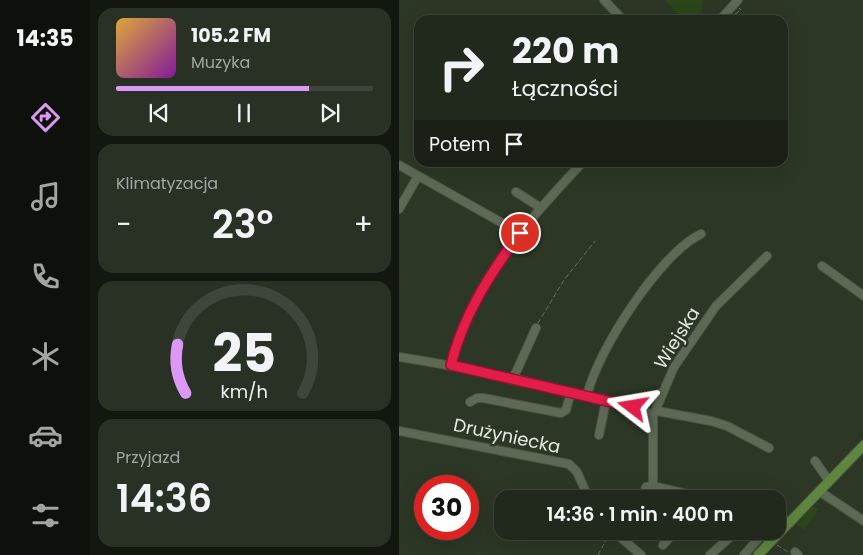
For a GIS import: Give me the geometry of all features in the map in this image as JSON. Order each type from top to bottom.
[{"type":"main road","points":[[758,555],[863,445]]},
{"type":"street","points":[[604,0],[618,15]]},
{"type":"street","points":[[724,15],[738,0]]},
{"type":"street","points":[[399,164],[520,233]]},
{"type":"street","points":[[451,365],[467,318],[487,278],[520,233],[576,167]]},
{"type":"street","points":[[399,210],[419,176]]},
{"type":"street","points":[[516,192],[541,208]]},
{"type":"street","points":[[587,396],[593,372],[643,290],[684,245],[701,234]]},
{"type":"street","name":"Wiejska","points":[[650,487],[655,413],[674,367],[697,330],[731,289],[767,256]]},
{"type":"street","points":[[822,266],[863,296]]},
{"type":"street","points":[[513,379],[535,328]]},
{"type":"street","points":[[399,357],[451,365],[655,413],[711,421],[727,426],[769,448]]},
{"type":"street","points":[[470,402],[477,398],[483,398],[561,413],[566,410],[571,392]]},
{"type":"street","points":[[599,435],[606,401]]},
{"type":"street","name":"Drużyniecka","points":[[399,431],[569,464],[577,472],[585,490]]},
{"type":"street","points":[[815,461],[829,481]]},
{"type":"street","points":[[648,490],[650,487],[664,490]]},
{"type":"street","points":[[819,491],[863,521]]},
{"type":"street","points":[[627,540],[641,555]]},
{"type":"street","points":[[663,545],[670,540]]},
{"type":"street","points":[[710,555],[727,540]]},
{"type":"street","points":[[744,555],[757,540]]},
{"type":"path","points":[[535,328],[564,280],[595,241]]},
{"type":"path","points":[[598,555],[604,540]]},
{"type":"path","points":[[776,544],[795,554]]},
{"type":"green space","points":[[665,0],[703,0],[702,15],[680,15]]},
{"type":"green space","points":[[814,506],[819,509],[804,530],[796,524]]},
{"type":"route","points":[[520,233],[487,278],[467,318],[451,365],[633,407]]}]
